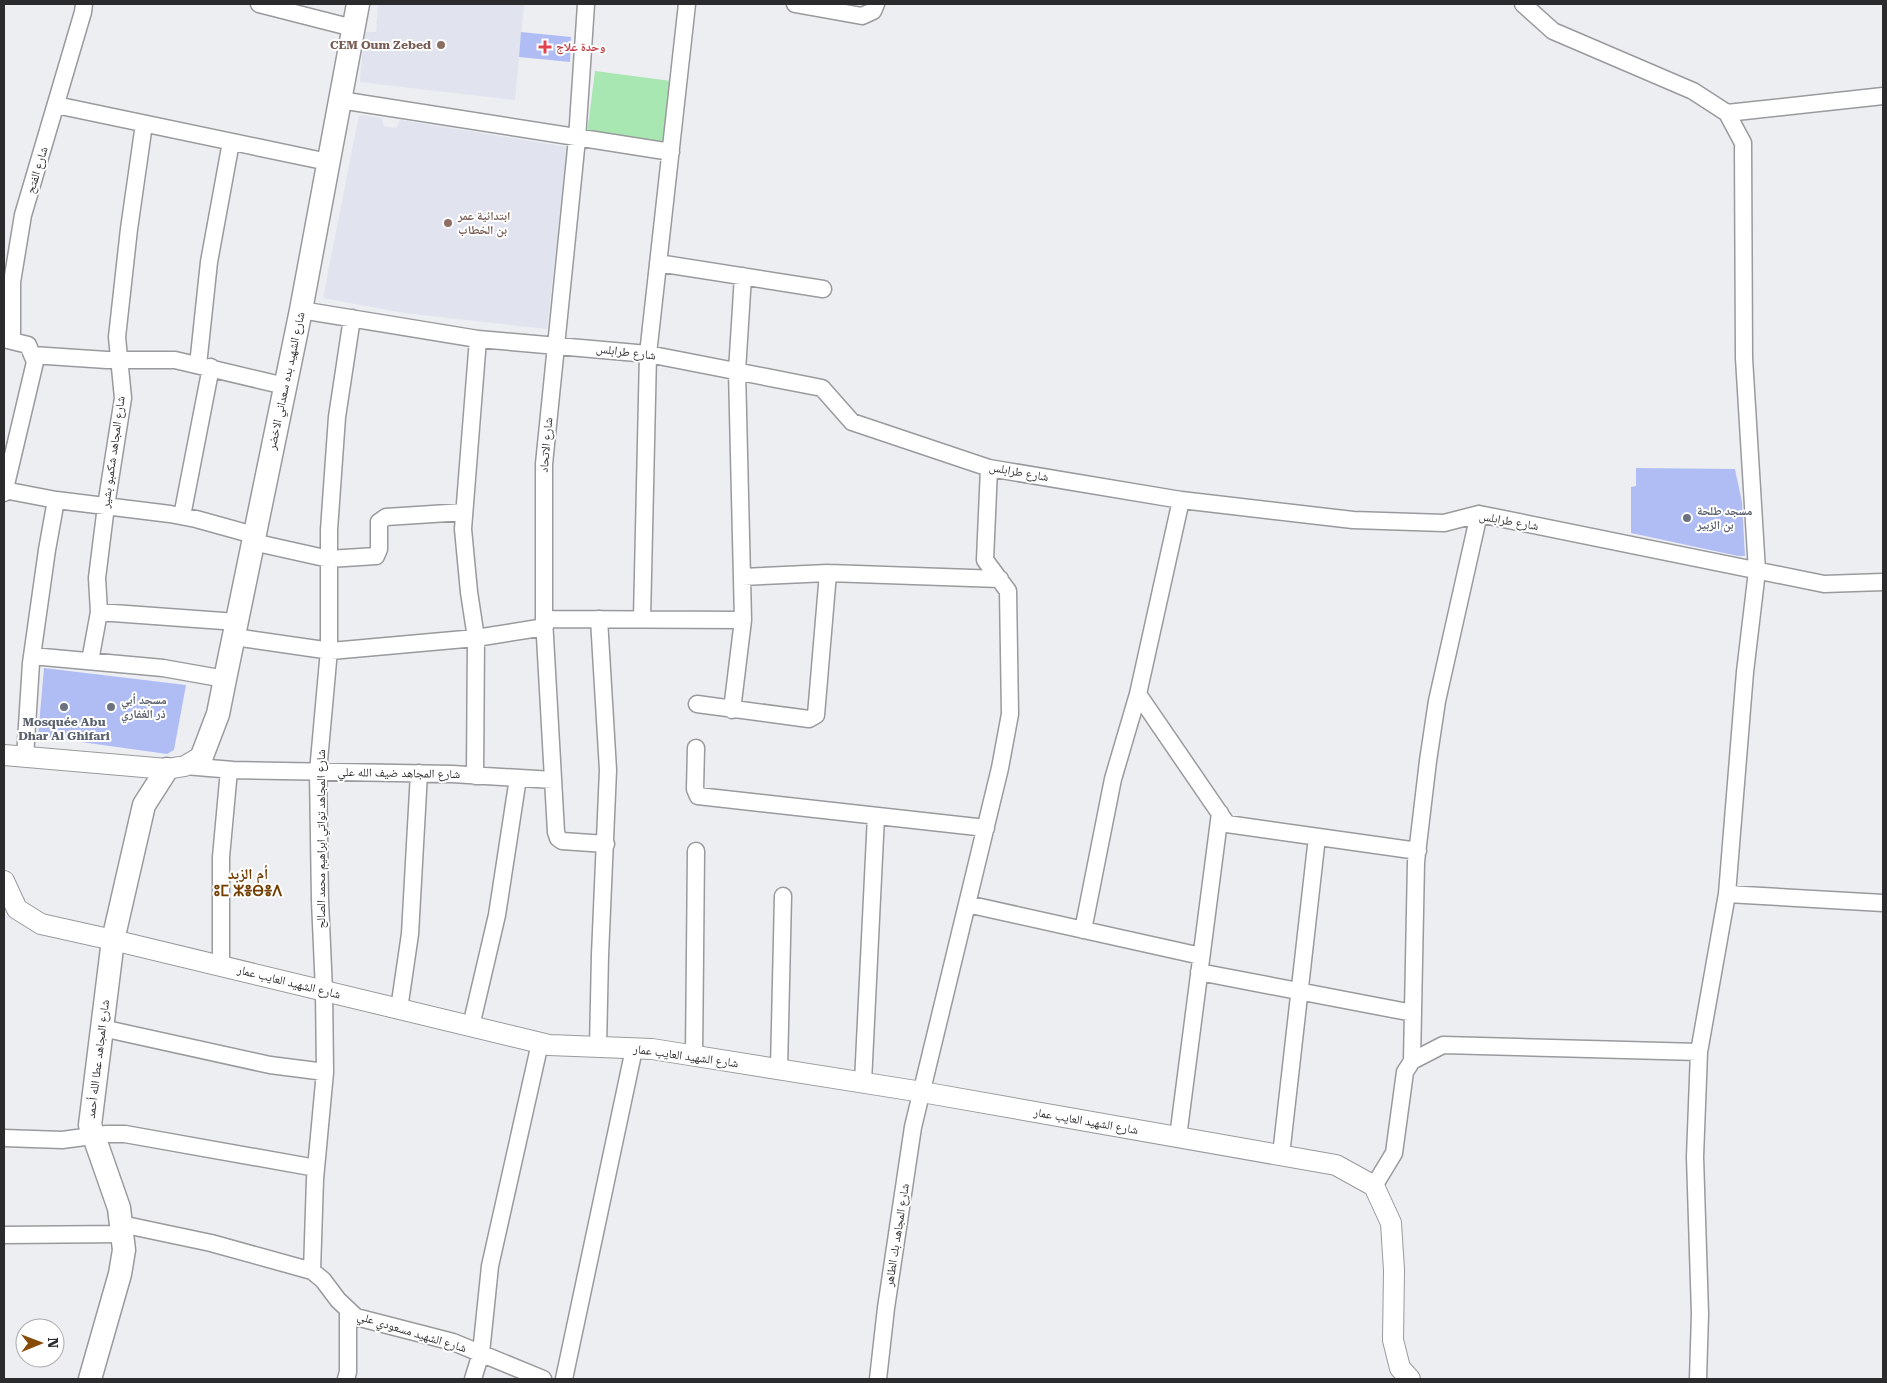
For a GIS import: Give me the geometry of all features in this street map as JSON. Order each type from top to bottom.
[{"type":"main road","name":"شارع الشهيد بده سعداني الاخضر","points":[[185,764],[218,714],[301,310],[358,4]]},
{"type":"main road","name":"شارع المجاهد عطا الله أحمد","points":[[90,1379],[120,1274],[124,1250],[120,1208],[90,1124],[113,940],[144,805],[185,764]]},
{"type":"street","name":"شارع الفتح","points":[[8,340],[12,282],[23,215],[84,4]]},
{"type":"street","points":[[259,4],[353,28]]},
{"type":"street","name":"شارع الاتحاد","points":[[586,4],[577,139],[544,464],[544,623],[558,838],[562,841],[606,844]]},
{"type":"street","points":[[642,619],[648,354],[687,4]]},
{"type":"street","points":[[795,4],[862,16],[873,11],[876,4]]},
{"type":"street","points":[[1523,4],[1553,32],[1693,91],[1727,113],[1743,143],[1744,358],[1756,571],[1727,894],[1698,1052],[1695,1157],[1700,1314],[1698,1379]]},
{"type":"street","points":[[1727,113],[1883,96]]},
{"type":"street","points":[[340,100],[577,139],[671,152]]},
{"type":"street","points":[[56,105],[328,162]]},
{"type":"street","name":"شارع المجاهد شكمبو بشير","points":[[90,661],[99,612],[97,578],[122,398],[117,336],[129,229],[144,124]]},
{"type":"street","points":[[182,516],[204,366],[209,262],[231,142]]},
{"type":"street","points":[[658,263],[823,289]]},
{"type":"street","points":[[732,710],[743,620],[737,371],[743,276]]},
{"type":"street","name":"شارع طرابلس","points":[[301,310],[478,339],[556,344],[648,354],[822,388],[852,422],[989,468],[1182,500],[1353,520],[1444,523],[1479,514],[1824,584],[1883,582]]},
{"type":"street","name":"شارع المجاهد تواتي ابراهيم محمد الصالح","points":[[312,1271],[316,1168],[325,1072],[318,772],[329,650],[329,530],[337,417],[352,318]]},
{"type":"street","points":[[475,776],[476,638],[469,592],[463,529],[478,339]]},
{"type":"street","points":[[8,340],[28,345],[35,362],[10,437],[4,491],[56,500],[182,516],[329,559],[376,556],[379,549],[379,522],[386,517],[464,512]]},
{"type":"street","points":[[32,355],[119,360],[175,360],[284,386]]},
{"type":"street","name":"شارع المجاهد بك الطاهر","points":[[878,1379],[887,1298],[913,1127],[986,828],[1010,714],[1008,591],[985,560],[989,468]]},
{"type":"street","points":[[25,757],[32,656],[56,500]]},
{"type":"street","points":[[1083,930],[1113,779],[1138,694],[1182,500]]},
{"type":"street","points":[[1404,1377],[1393,1340],[1394,1270],[1391,1223],[1374,1186],[1394,1153],[1405,1072],[1412,1060],[1418,851],[1437,701],[1479,514]]},
{"type":"street","points":[[742,577],[828,573],[1000,579]]},
{"type":"street","points":[[697,704],[809,719],[816,715],[828,573]]},
{"type":"street","points":[[99,612],[235,629],[329,650],[476,638],[544,623],[599,619],[743,620]]},
{"type":"street","points":[[598,1047],[608,770],[599,619]]},
{"type":"street","points":[[32,656],[163,668],[225,678]]},
{"type":"street","points":[[1138,694],[1227,824],[1418,851]]},
{"type":"street","points":[[696,748],[695,789],[698,796],[986,828]]},
{"type":"street","points":[[4,755],[185,764]]},
{"type":"street","name":"شارع المجاهد ضيف الله علي","points":[[185,764],[229,770],[419,774],[553,780]]},
{"type":"street","points":[[221,966],[220,857],[229,770]]},
{"type":"street","points":[[399,1009],[410,934],[419,774]]},
{"type":"street","points":[[471,1026],[496,915],[518,778]]},
{"type":"street","points":[[1178,1137],[1220,813]]},
{"type":"street","points":[[863,1082],[876,816]]},
{"type":"street","points":[[1281,1155],[1317,837]]},
{"type":"street","points":[[694,1056],[696,851]]},
{"type":"street","name":"شارع الشهيد العايب عمار","points":[[4,881],[17,909],[42,924],[540,1043],[549,1045],[652,1049],[922,1092],[1336,1165],[1374,1186]]},
{"type":"street","points":[[1727,894],[1883,903]]},
{"type":"street","points":[[779,1069],[782,896]]},
{"type":"street","points":[[967,904],[1083,930],[1300,992],[1413,1013]]},
{"type":"street","points":[[102,1028],[270,1065],[325,1072]]},
{"type":"street","points":[[473,1379],[481,1354],[490,1266],[540,1043]]},
{"type":"street","points":[[1412,1060],[1443,1045],[1698,1052]]},
{"type":"street","points":[[564,1379],[634,1048]]},
{"type":"street","points":[[4,1138],[62,1140],[107,1134],[125,1134],[316,1168]]},
{"type":"street","name":"شارع الشهيد مسعودي علي","points":[[4,1235],[122,1229],[211,1243],[312,1271],[323,1280],[348,1311],[356,1317],[454,1342],[543,1379]]},
{"type":"street","points":[[346,1379],[348,1372],[348,1311]]},
{"type":"shaded area","name":"CEM Oum Zebed","points":[[378,4],[524,4],[515,100],[360,82],[364,32],[376,32]]},
{"type":"shaded area","name":"ابتدائية عمر بن الخطاب","points":[[359,115],[381,118],[384,126],[396,128],[400,120],[567,147],[547,329],[404,313],[323,298]]},
{"type":"green space","points":[[595,71],[671,81],[664,144],[587,134]]},
{"type":"building","name":"وحدة علاج","points":[[521,32],[571,37],[570,62],[519,57]]},
{"type":"building","name":"مسجد طلحة بن الزبير","points":[[1636,468],[1735,469],[1742,502],[1745,556],[1631,533],[1631,487],[1636,486]]},
{"type":"building","name":"مسجد أبي ذر الغفاري","points":[[44,668],[186,685],[174,750],[167,754],[38,736]]},
{"type":"place","name":"CEM Oum Zebed","points":[[441,45]]},
{"type":"place","name":"وحدة علاج","points":[[545,47]]},
{"type":"place","name":"ابتدائية عمر بن الخطاب","points":[[448,223]]},
{"type":"place","name":"مسجد طلحة بن الزبير","points":[[1687,518]]},
{"type":"place","name":"Mosquée Abu Dhar Al Ghifari","points":[[64,707]]},
{"type":"place","name":"مسجد أبي ذر الغفاري","points":[[111,707]]},
{"type":"district","name":"أم الزبد ⵓⵎ ⵣⴻⴱⴻⴷ","points":[[248,882]]}]
